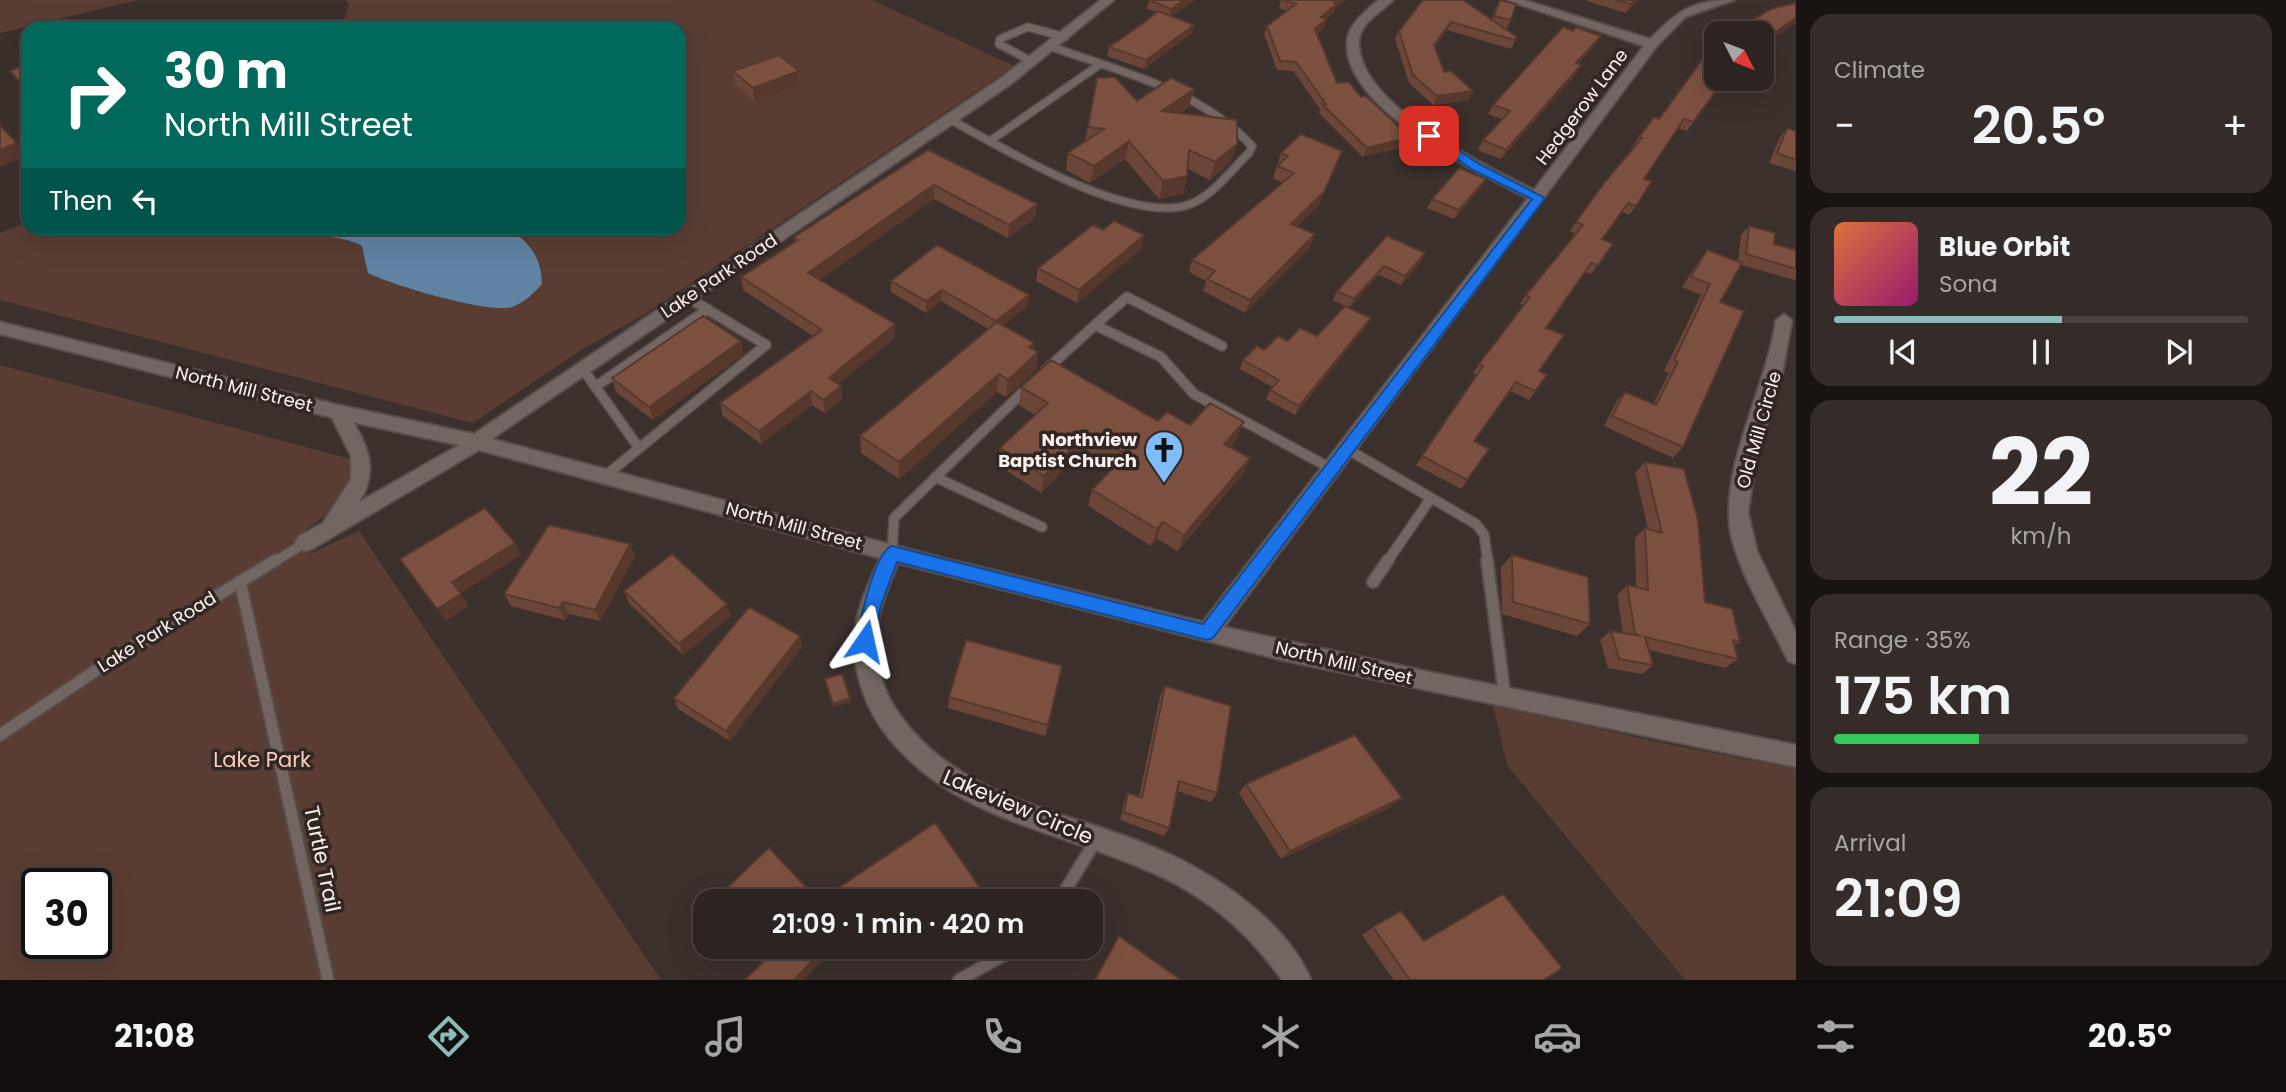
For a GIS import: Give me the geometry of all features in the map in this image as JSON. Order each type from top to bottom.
[{"type":"street","name":"Lake Park Road","points":[[312,539],[477,442],[1033,62],[1108,0]]},
{"type":"street","points":[[1387,0],[1362,22],[1353,40],[1356,63],[1370,86],[1399,114],[1444,147],[1539,198]]},
{"type":"street","points":[[1512,0],[1652,44]]},
{"type":"street","name":"Hedgerow Lane","points":[[1207,633],[1539,198],[1652,44],[1681,14],[1728,0]]},
{"type":"street","name":"Old Mill Circle","points":[[1784,320],[1782,349],[1739,488],[1742,537],[1796,654]]},
{"type":"street","name":"North Mill Street","points":[[0,328],[338,412],[477,442],[892,553],[1207,633],[1505,698],[1796,756]]},
{"type":"street","name":"Lake Park Road","points":[[312,539],[343,510],[362,475],[361,450],[338,412]]},
{"type":"street","name":"Lakeview Circle","points":[[892,553],[867,623],[866,661],[878,702],[898,737],[926,766],[963,789],[1179,872],[1220,896],[1270,943],[1298,980]]},
{"type":"lane","points":[[1033,62],[1004,49],[999,44],[1000,39],[1028,27],[1065,37]]},
{"type":"lane","points":[[949,119],[1114,199],[1158,206],[1185,206],[1201,198],[1249,153],[1252,146],[1242,132],[1217,112],[1052,47]]},
{"type":"lane","points":[[990,141],[1099,65]]},
{"type":"lane","points":[[605,476],[766,345],[687,297]]},
{"type":"lane","points":[[892,553],[894,518],[1000,412],[1126,297],[1223,346]]},
{"type":"lane","points":[[595,387],[708,309]]},
{"type":"lane","points":[[1096,325],[1161,357],[1194,394],[1332,469]]},
{"type":"lane","points":[[582,368],[639,448]]},
{"type":"lane","points":[[1347,449],[1475,524],[1484,534],[1505,698]]},
{"type":"lane","points":[[935,477],[1042,527]]},
{"type":"lane","points":[[1373,582],[1431,498]]},
{"type":"lane","name":"Lake Park Road","points":[[0,735],[103,665],[312,539]]},
{"type":"lane","name":"Turtle Trail","points":[[240,581],[328,980]]},
{"type":"lane","points":[[1066,889],[1096,839]]},
{"type":"lane","points":[[959,980],[997,959]]},
{"type":"green space","points":[[0,0],[138,0],[50,21],[21,21],[21,28],[0,33]]},
{"type":"green space","points":[[345,0],[872,0],[1014,66],[645,314],[581,350],[473,423],[0,300],[0,233],[21,225],[21,235],[686,235],[686,21],[343,21],[349,5]]},
{"type":"green space","name":"Lake Park","points":[[0,365],[354,460],[342,496],[328,512],[299,535],[312,553],[359,531],[661,980],[0,980]]},
{"type":"green space","points":[[1493,705],[1671,745],[1796,769],[1796,980],[1685,980],[1507,765]]},
{"type":"water","points":[[322,235],[517,235],[537,258],[542,284],[521,303],[512,307],[500,308],[462,302],[418,291],[368,273],[362,246]]},
{"type":"building","points":[[1149,0],[1184,0],[1171,9]]},
{"type":"building","points":[[1283,0],[1338,0],[1334,3],[1337,4],[1321,17],[1327,19],[1315,29],[1337,83],[1349,82],[1361,97],[1366,96],[1410,137],[1367,148],[1322,104],[1326,104],[1296,62],[1280,61],[1267,26],[1296,4]]},
{"type":"building","points":[[1423,0],[1463,0],[1517,37],[1515,40],[1451,22],[1434,45],[1444,72],[1451,71],[1473,91],[1437,96],[1413,75],[1399,31]]},
{"type":"building","points":[[1500,0],[1516,4],[1511,20],[1494,16]]},
{"type":"building","points":[[1616,0],[1635,0],[1631,4]]},
{"type":"building","points":[[1796,3],[1796,18],[1774,33],[1774,21],[1752,21],[1771,9]]},
{"type":"building","points":[[1158,11],[1194,25],[1146,60],[1109,47],[1141,25]]},
{"type":"building","points":[[1563,27],[1573,31],[1576,27],[1601,36],[1576,63],[1581,65],[1506,150],[1483,140],[1510,111],[1493,105]]},
{"type":"building","points":[[779,55],[799,71],[753,88],[733,71]]},
{"type":"building","points":[[1704,57],[1704,91],[1716,91],[1693,122],[1684,119],[1644,179],[1652,181],[1636,206],[1628,203],[1602,239],[1613,244],[1598,265],[1591,263],[1546,328],[1564,335],[1539,371],[1547,375],[1535,391],[1516,382],[1474,441],[1489,449],[1467,480],[1422,456],[1483,366],[1479,364],[1530,297],[1526,295],[1583,225],[1576,222],[1642,138],[1639,137],[1654,117],[1659,119]]},
{"type":"building","points":[[21,67],[21,84],[10,71]]},
{"type":"building","points":[[1115,77],[1137,101],[1171,78],[1194,89],[1162,111],[1237,120],[1237,144],[1215,162],[1189,150],[1187,176],[1163,181],[1129,141],[1094,166],[1068,153],[1104,129],[1088,127],[1097,78]]},
{"type":"building","points":[[0,125],[17,143],[0,150]]},
{"type":"building","points":[[1787,128],[1796,131],[1796,160],[1777,153]]},
{"type":"building","points":[[1301,134],[1342,151],[1324,192],[1291,224],[1315,234],[1250,300],[1207,279],[1215,271],[1192,260],[1294,173],[1277,166],[1288,156],[1281,153]]},
{"type":"building","points":[[928,150],[1037,204],[1009,225],[934,185],[808,273],[895,324],[829,378],[841,386],[823,400],[811,391],[759,431],[720,403],[822,330],[741,277],[798,240],[794,237]]},
{"type":"building","points":[[1459,168],[1486,179],[1459,210],[1432,199]]},
{"type":"building","points":[[1114,221],[1144,235],[1079,290],[1038,268],[1093,225],[1103,230]]},
{"type":"building","points":[[1749,226],[1775,233],[1774,244],[1796,250],[1796,269],[1746,254]]},
{"type":"building","points":[[1387,236],[1425,253],[1405,276],[1384,266],[1354,299],[1337,291]]},
{"type":"building","points":[[937,245],[1029,295],[996,321],[942,290],[926,301],[891,281]]},
{"type":"building","points":[[1707,250],[1742,263],[1720,302],[1744,311],[1683,447],[1612,416],[1625,392],[1656,405],[1678,362],[1674,360],[1710,284],[1691,277]]},
{"type":"building","points":[[1345,306],[1371,318],[1299,406],[1270,390],[1279,380],[1243,360],[1257,346],[1264,350],[1278,336],[1288,341],[1300,328],[1317,336]]},
{"type":"building","points":[[703,316],[741,341],[649,407],[612,378]]},
{"type":"building","points":[[997,322],[1034,343],[1029,347],[1038,352],[1008,380],[999,374],[899,462],[860,436]]},
{"type":"building","points":[[1051,360],[1158,421],[1167,412],[1190,425],[1210,403],[1244,422],[1224,444],[1250,458],[1184,535],[1163,522],[1157,529],[1092,490],[1126,454],[1088,432],[1044,476],[1000,448],[1048,403],[1021,387]]},
{"type":"building","points":[[1645,462],[1684,469],[1698,520],[1705,602],[1732,609],[1740,642],[1733,640],[1738,659],[1645,637],[1653,665],[1619,659],[1611,631],[1641,636],[1635,634],[1627,585],[1648,590],[1645,528],[1662,533]]},
{"type":"building","points":[[485,508],[515,543],[452,582],[461,594],[437,609],[400,559]]},
{"type":"building","points":[[549,525],[630,544],[595,610],[563,602],[559,608],[504,594]]},
{"type":"building","points":[[672,554],[727,604],[679,644],[624,591]]},
{"type":"building","points":[[1512,555],[1588,577],[1590,624],[1513,602]]},
{"type":"building","points":[[749,607],[800,636],[726,731],[674,698]]},
{"type":"building","points":[[966,640],[1062,666],[1048,725],[949,697]]},
{"type":"building","points":[[842,674],[850,698],[833,704],[825,679]]},
{"type":"building","points":[[1165,686],[1231,706],[1217,793],[1179,781],[1169,828],[1124,812],[1128,793],[1142,798]]},
{"type":"building","points":[[1355,735],[1402,798],[1290,851],[1246,784]]},
{"type":"building","points":[[935,823],[981,889],[837,889]]},
{"type":"building","points":[[769,848],[808,889],[726,889]]},
{"type":"building","points":[[1503,894],[1562,968],[1544,980],[1410,980],[1373,927],[1401,911],[1424,941]]},
{"type":"building","points":[[1119,936],[1181,980],[1095,980]]},
{"type":"building","points":[[760,959],[814,959],[794,980],[745,980],[763,962]]},
{"type":"place","name":"Northview Baptist Church","points":[[1164,484]]},
{"type":"route","points":[[865,641],[872,605],[892,553],[1207,633],[1539,198],[1477,167],[1429,136]]}]
